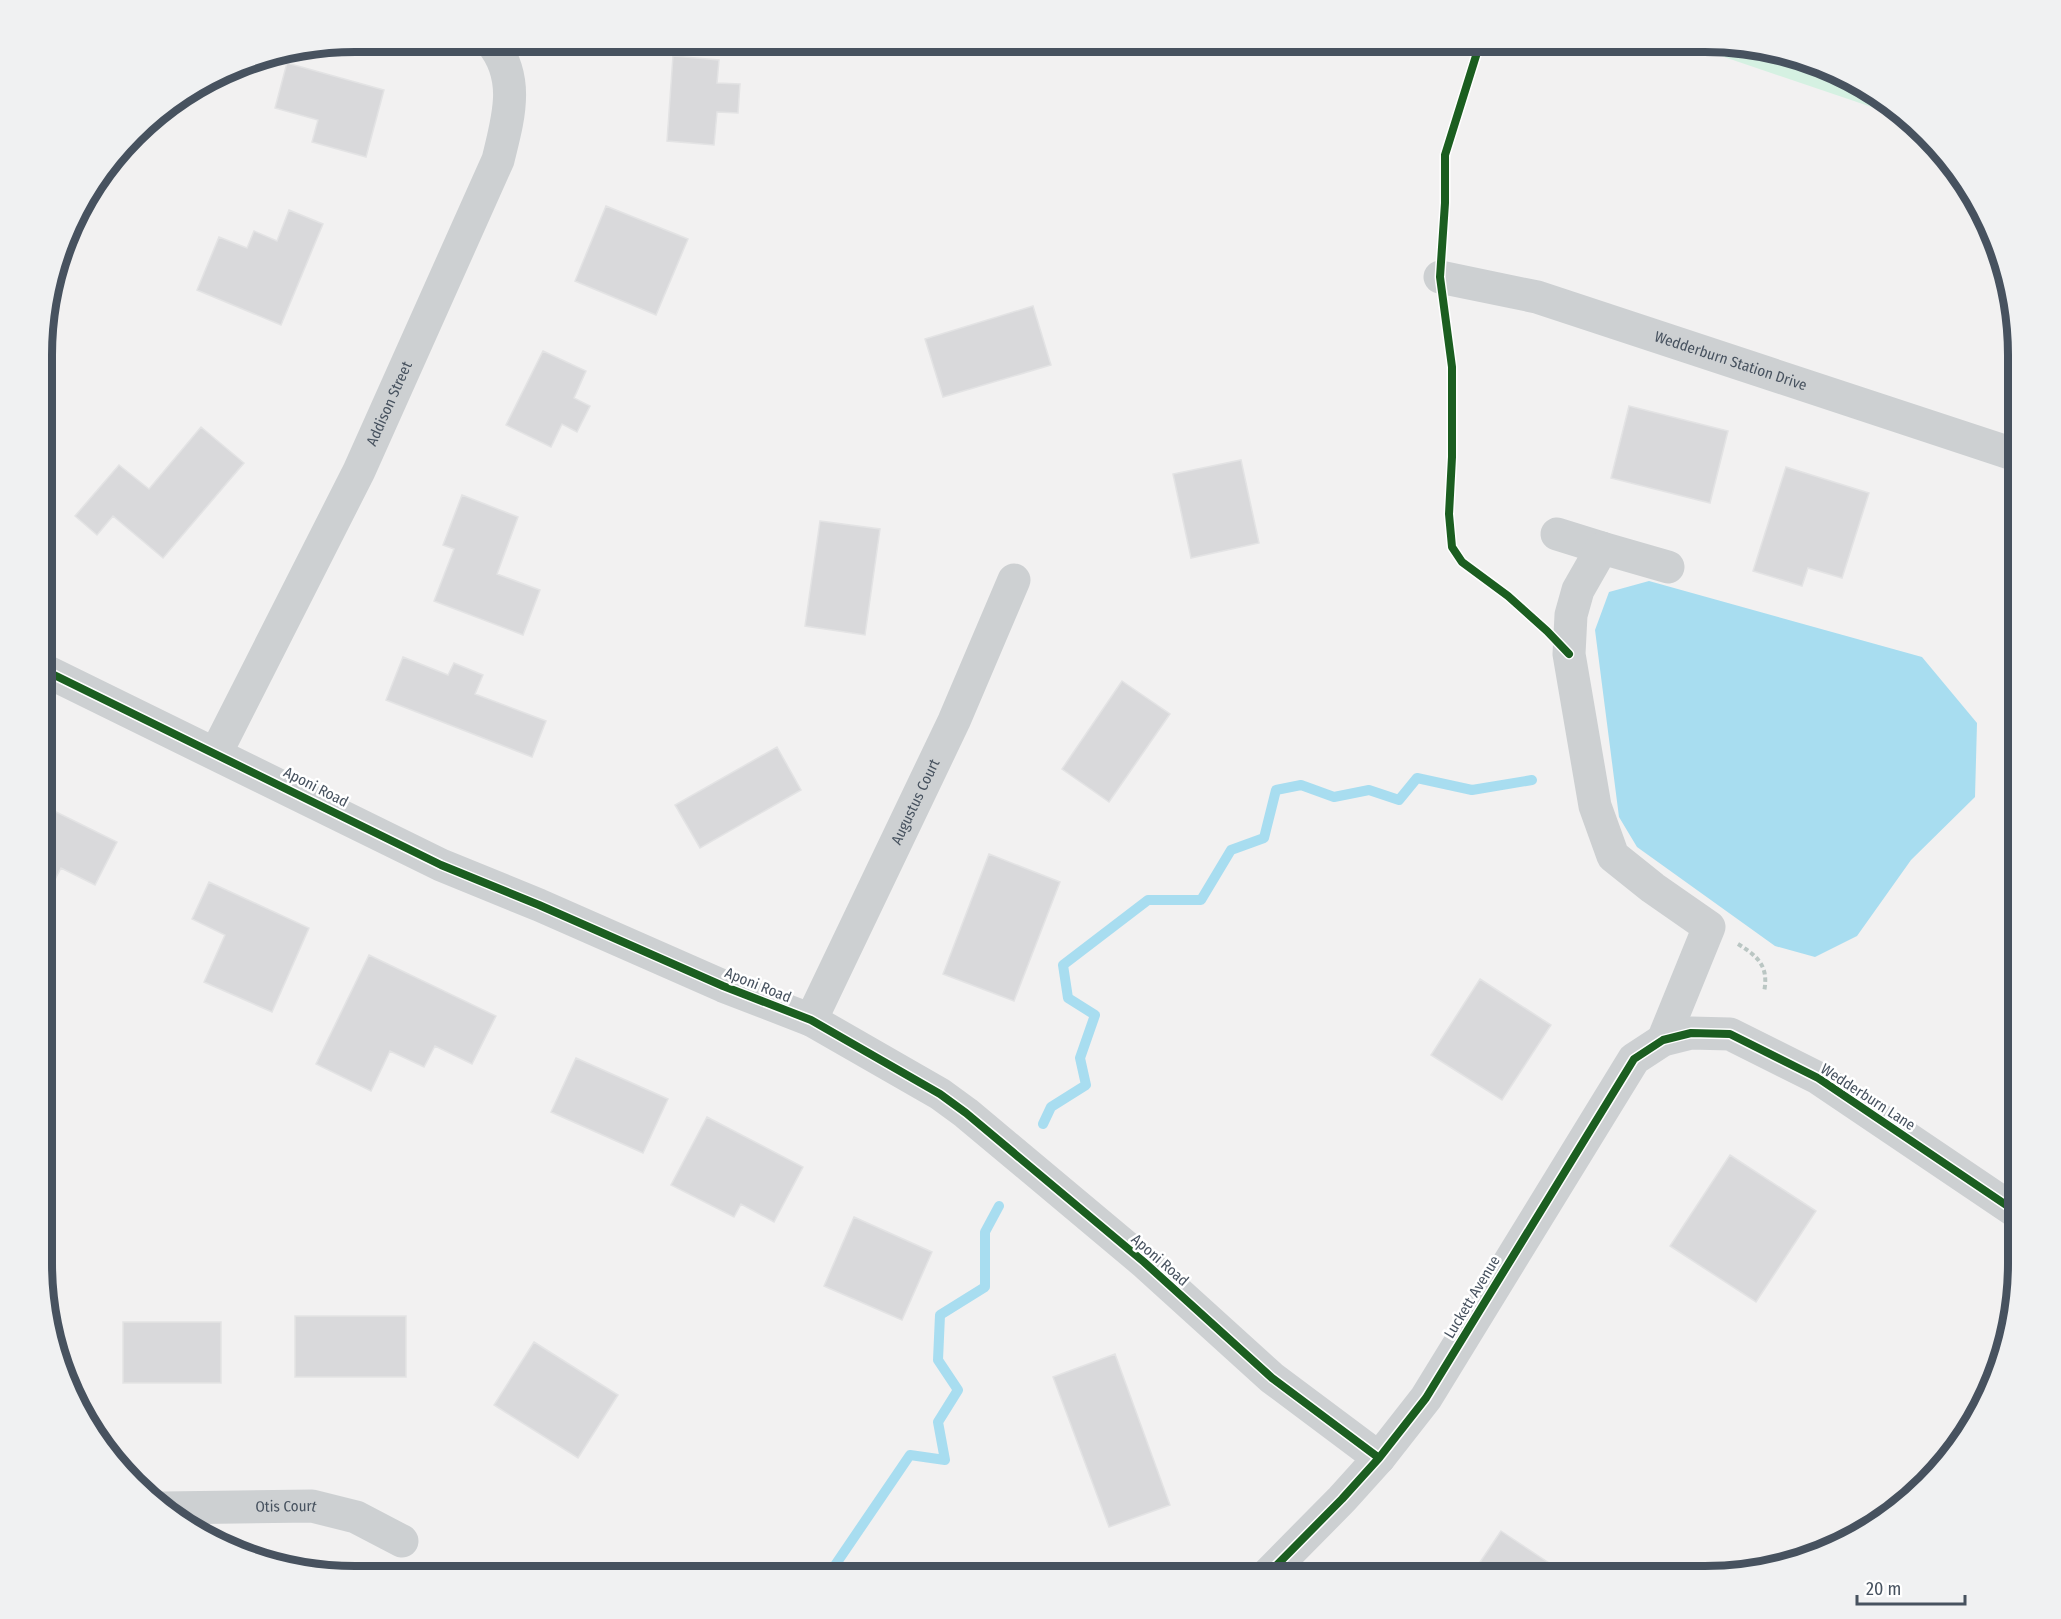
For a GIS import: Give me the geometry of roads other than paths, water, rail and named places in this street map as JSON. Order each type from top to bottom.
[{"type":"street","name":"Addison Street","points":[[216,753],[359,471],[498,160],[509,115],[510,78],[498,52]]},
{"type":"street","name":"Wedderburn Station Drive","points":[[1440,277],[1537,297],[2008,452]]},
{"type":"street","points":[[1557,534],[1668,567]]},
{"type":"street","points":[[1602,548],[1578,590],[1571,615],[1569,654],[1595,806],[1613,856],[1653,888],[1709,927],[1677,1036]]},
{"type":"street","name":"Augustus Court","points":[[811,1020],[954,721],[1014,580]]},
{"type":"street","name":"Aponi Road","points":[[52,674],[441,865],[539,904],[723,986],[811,1020],[940,1094],[966,1113],[1144,1262],[1272,1378],[1379,1458]]},
{"type":"street","name":"Wedderburn Lane","points":[[1677,1036],[1730,1034],[1818,1078],[2008,1206]]},
{"type":"street","name":"Luckett Avenue","points":[[1276,1566],[1379,1458],[1426,1398],[1634,1059],[1677,1036]]},
{"type":"street","name":"Otis Court","points":[[177,1508],[312,1506],[356,1516],[402,1540]]},
{"type":"water","points":[[1649,581],[1922,657],[1977,723],[1975,797],[1911,860],[1857,936],[1815,957],[1775,946],[1637,847],[1619,817],[1595,630],[1609,592]]},
{"type":"waterway","points":[[1043,1124],[1051,1107],[1086,1085],[1080,1058],[1095,1015],[1068,998],[1063,965],[1148,900],[1201,900],[1231,850],[1264,838],[1276,790],[1301,785],[1334,797],[1369,790],[1399,800],[1417,778],[1472,790],[1532,780]]},
{"type":"waterway","points":[[834,1566],[910,1455],[945,1460],[938,1422],[958,1390],[938,1360],[940,1315],[985,1287],[985,1232],[999,1206]]}]
